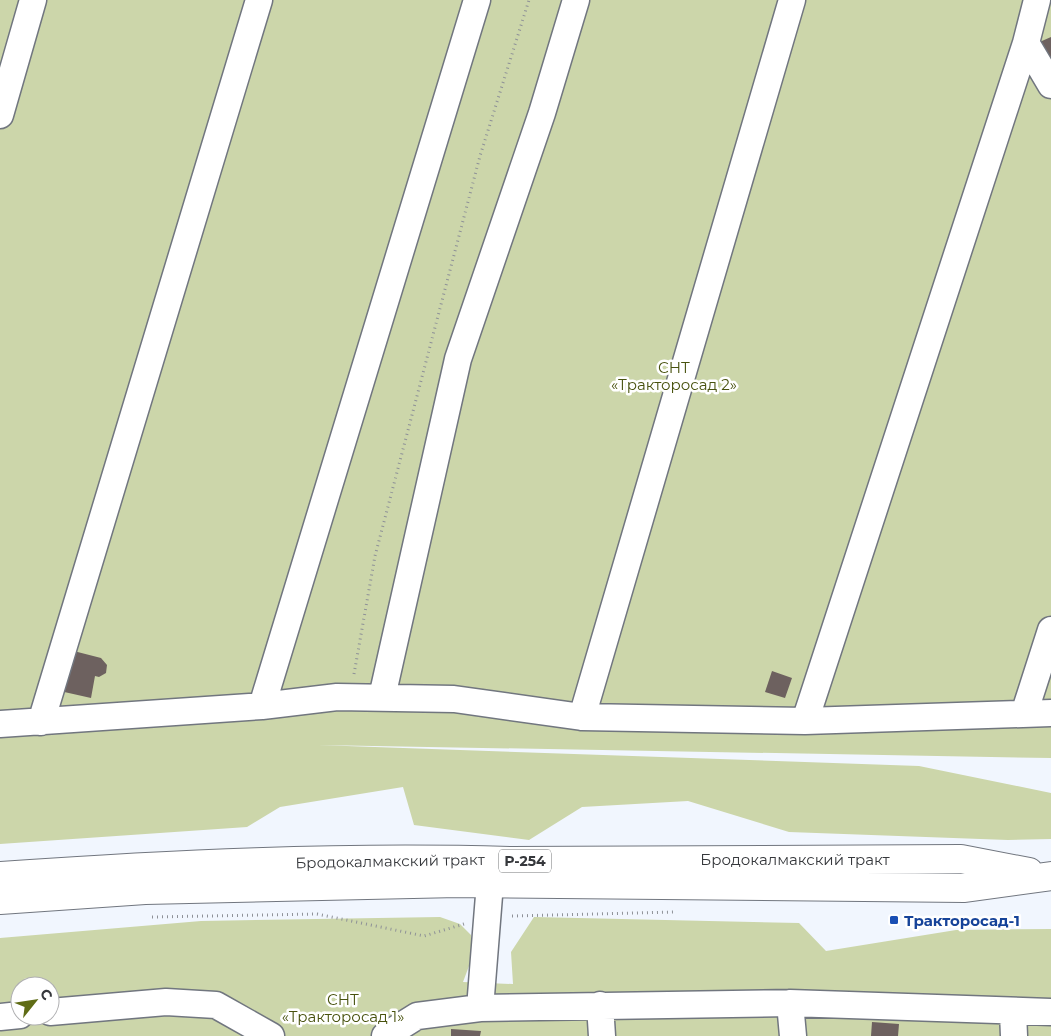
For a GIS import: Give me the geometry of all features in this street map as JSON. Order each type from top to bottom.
[{"type":"main road","name":"Бродокалмакский тракт","points":[[0,876],[218,864],[442,859],[961,859],[1049,876]]},
{"type":"main road","name":"Бродокалмакский тракт","points":[[0,900],[144,890],[490,883],[965,888],[1049,876]]},
{"type":"lane","points":[[0,115],[33,0]]},
{"type":"lane","points":[[42,722],[259,0]]},
{"type":"lane","points":[[262,706],[477,0]]},
{"type":"lane","points":[[382,697],[458,359],[542,113],[576,0]]},
{"type":"lane","points":[[582,717],[792,0]]},
{"type":"lane","points":[[805,720],[1026,43],[1037,0]]},
{"type":"lane","points":[[1026,43],[1051,85]]},
{"type":"lane","points":[[1024,714],[1051,630]]},
{"type":"lane","points":[[0,724],[382,697],[454,699],[582,717],[805,720],[1051,713]]},
{"type":"lane","points":[[480,1008],[490,883]]},
{"type":"lane","points":[[60,1011],[166,1002],[216,1005],[271,1036]]},
{"type":"lane","points":[[790,1003],[793,1036]]},
{"type":"lane","points":[[385,1036],[480,1008],[790,1003],[1013,1024],[1051,1012]]},
{"type":"lane","points":[[600,1005],[602,1036]]},
{"type":"path","points":[[350,698],[375,556],[480,156],[529,0]]},
{"type":"path","points":[[143,917],[317,914],[424,936],[488,917],[683,912]]},
{"type":"green space","name":"СНТ «Тракторосад 2»","points":[[0,0],[1051,0],[1051,758],[318,745],[919,766],[1051,793],[1051,839],[1008,840],[789,832],[688,801],[582,807],[529,840],[414,825],[403,787],[280,807],[247,827],[0,844]]},
{"type":"green space","name":"СНТ «Тракторосад 1»","points":[[440,917],[460,924],[471,935],[472,958],[463,982],[513,984],[511,952],[534,917],[799,923],[826,951],[956,930],[1051,929],[1051,1036],[0,1036],[0,938],[201,921]]},
{"type":"building","points":[[1051,37],[1051,69],[1035,44]]},
{"type":"building","points":[[62,648],[101,658],[107,665],[106,673],[99,677],[95,676],[91,698],[51,689]]},
{"type":"building","points":[[772,671],[792,678],[785,698],[765,692]]},
{"type":"building","points":[[872,1022],[899,1024],[898,1036],[871,1036]]},
{"type":"building","points":[[451,1029],[481,1031],[480,1036],[451,1036]]},
{"type":"place","name":"Тракторосад-1","points":[[894,920]]}]
